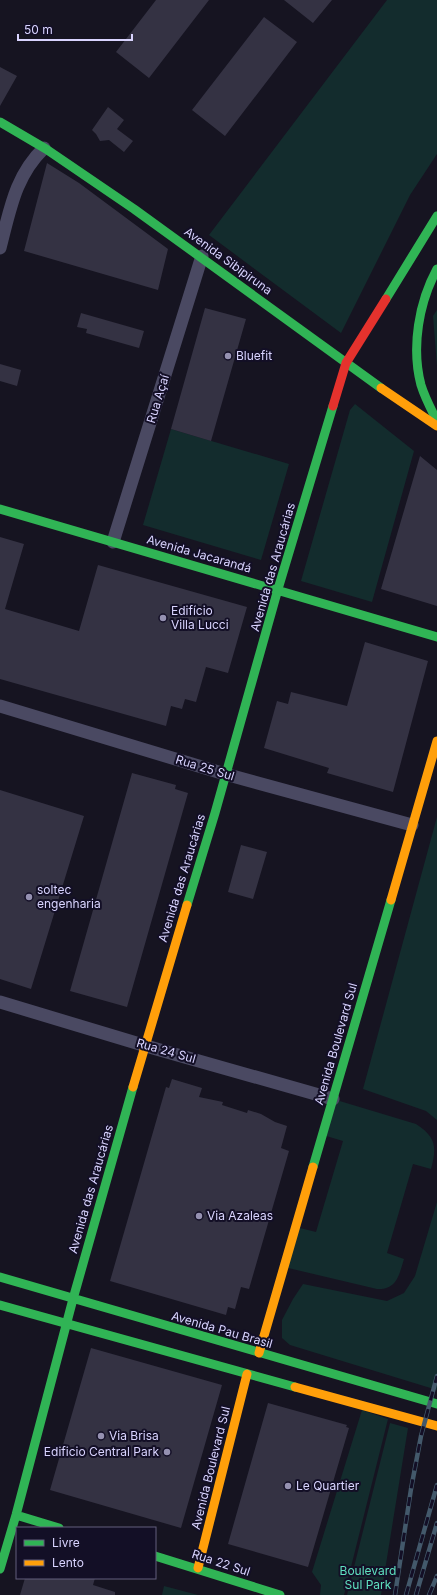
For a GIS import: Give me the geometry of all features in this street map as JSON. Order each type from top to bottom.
[{"type":"street","name":"Avenida Sibipiruna","points":[[0,122],[44,148],[202,256],[346,363],[437,426]]},
{"type":"street","points":[[0,248],[17,186],[24,171],[33,158],[44,148]]},
{"type":"street","name":"Avenida das Araucárias","points":[[0,1569],[16,1515],[66,1323],[145,1045],[215,813],[278,589],[346,363],[437,216]]},
{"type":"street","name":"Rua Açaí","points":[[114,542],[202,256]]},
{"type":"street","points":[[437,269],[431,278],[422,306],[418,333],[418,364],[424,396],[437,421]]},
{"type":"street","name":"Avenida Jacarandá","points":[[0,509],[278,589],[437,637]]},
{"type":"street","name":"Rua 25 Sul","points":[[0,706],[225,774],[412,825]]},
{"type":"street","name":"Avenida Boulevard Sul","points":[[259,1353],[437,741]]},
{"type":"street","name":"Rua 24 Sul","points":[[0,1002],[333,1099]]},
{"type":"street","name":"Avenida Pau Brasil","points":[[0,1277],[437,1404]]},
{"type":"street","points":[[0,1305],[437,1426]]},
{"type":"street","name":"Avenida Boulevard Sul","points":[[198,1568],[247,1374]]},
{"type":"street","points":[[16,1515],[56,1527]]},
{"type":"street","name":"Rua 22 Sul","points":[[156,1556],[198,1568],[280,1595]]},
{"type":"green space","points":[[387,0],[437,0],[437,154],[410,195],[341,333],[209,235]]},
{"type":"green space","points":[[437,310],[437,366],[433,316]]},
{"type":"green space","points":[[355,404],[414,451],[372,602],[301,581],[350,410]]},
{"type":"green space","points":[[171,429],[289,464],[261,560],[143,525]]},
{"type":"green space","points":[[437,817],[437,1120],[426,1111],[363,1089]]},
{"type":"green space","points":[[333,1099],[416,1124],[428,1133],[433,1143],[434,1155],[431,1169],[413,1164],[387,1253],[404,1259],[399,1276],[393,1284],[384,1289],[377,1289],[284,1267],[296,1227],[316,1232],[343,1141],[323,1135]]},
{"type":"green space","points":[[437,1202],[437,1390],[290,1345],[282,1338],[282,1320],[303,1284],[387,1301],[404,1293],[415,1276]]},
{"type":"green space","points":[[362,1410],[388,1419],[344,1595],[320,1595],[321,1585],[312,1572]]},
{"type":"green space","name":"Boulevard Sul Park","points":[[390,1423],[408,1428],[381,1595],[347,1595]]},
{"type":"green space","points":[[164,1586],[198,1595],[162,1595]]},
{"type":"building","points":[[156,0],[209,0],[149,78],[116,52]]},
{"type":"building","points":[[284,0],[332,0],[313,23]]},
{"type":"building","points":[[264,17],[297,42],[225,136],[192,110]]},
{"type":"building","points":[[0,67],[17,76],[0,106]]},
{"type":"building","points":[[108,107],[124,120],[117,129],[133,141],[124,152],[109,140],[100,141],[92,130]]},
{"type":"building","points":[[47,163],[79,183],[168,249],[158,290],[24,251]]},
{"type":"building","points":[[205,308],[246,319],[211,441],[171,429]]},
{"type":"building","points":[[81,313],[144,331],[139,348],[86,333],[87,329],[77,327]]},
{"type":"building","points":[[0,364],[21,370],[17,386],[0,381]]},
{"type":"building","points":[[420,456],[437,470],[437,606],[381,589]]},
{"type":"building","points":[[0,537],[24,544],[5,609],[79,631],[98,565],[247,607],[228,673],[206,667],[196,702],[185,699],[182,709],[171,706],[166,726],[0,679]]},
{"type":"building","points":[[365,642],[428,661],[393,792],[327,773],[329,768],[264,748],[277,701],[288,704],[291,692],[347,706]]},
{"type":"building","points":[[132,773],[176,785],[175,789],[188,793],[127,1007],[70,991]]},
{"type":"building","name":"soltec engenharia","points":[[0,790],[84,816],[31,989],[0,979]]},
{"type":"building","points":[[241,845],[267,852],[253,899],[228,892]]},
{"type":"building","name":"Via Azaleas","points":[[172,1079],[202,1088],[199,1097],[223,1102],[222,1105],[247,1113],[248,1110],[261,1114],[275,1122],[287,1126],[281,1148],[289,1151],[249,1289],[241,1287],[235,1309],[228,1307],[226,1315],[110,1281],[166,1087],[169,1088]]},
{"type":"building","points":[[91,1348],[222,1385],[181,1528],[50,1490]]},
{"type":"building","name":"Le Quartier","points":[[268,1403],[347,1425],[346,1427],[349,1428],[308,1567],[228,1544]]},
{"type":"building","points":[[25,1579],[95,1579],[93,1585],[115,1592],[115,1595],[20,1595]]},
{"type":"railway","points":[[395,1595],[411,1489],[421,1436],[437,1376]]},
{"type":"railway","points":[[406,1595],[437,1485]]},
{"type":"railway","points":[[416,1595],[437,1523]]},
{"type":"railway","points":[[429,1595],[437,1576]]},
{"type":"traffic: fast","points":[[0,122],[46,149],[134,209],[381,388]]},
{"type":"traffic: fast","points":[[386,299],[437,216]]},
{"type":"traffic: fast","points":[[437,269],[421,310],[417,340],[418,370],[421,385],[437,421]]},
{"type":"traffic: fast","points":[[187,905],[215,813],[278,589],[333,406]]},
{"type":"traffic: fast","points":[[0,509],[437,637]]},
{"type":"traffic: fast","points":[[313,1167],[391,900]]},
{"type":"traffic: fast","points":[[0,1569],[16,1515],[73,1299],[133,1087]]},
{"type":"traffic: fast","points":[[0,1277],[437,1404]]},
{"type":"traffic: fast","points":[[0,1305],[295,1387]]},
{"type":"traffic: fast","points":[[16,1515],[56,1527]]},
{"type":"traffic: fast","points":[[156,1556],[280,1595]]},
{"type":"traffic: slow","points":[[381,388],[437,426]]},
{"type":"traffic: slow","points":[[391,900],[437,741]]},
{"type":"traffic: slow","points":[[133,1087],[187,905]]},
{"type":"traffic: slow","points":[[259,1353],[313,1167]]},
{"type":"traffic: slow","points":[[198,1568],[247,1374]]},
{"type":"traffic: slow","points":[[295,1387],[437,1426]]},
{"type":"traffic: jam","points":[[333,406],[346,363],[386,299]]},
{"type":"place","name":"Bluefit","points":[[228,356]]},
{"type":"place","name":"Edifício Villa Lucci","points":[[163,618]]},
{"type":"place","name":"soltec engenharia","points":[[29,897]]},
{"type":"place","name":"Via Azaleas","points":[[199,1216]]},
{"type":"place","name":"Via Brisa","points":[[101,1436]]},
{"type":"place","name":"Edificio Central Park","points":[[167,1452]]},
{"type":"place","name":"Le Quartier","points":[[288,1486]]}]
